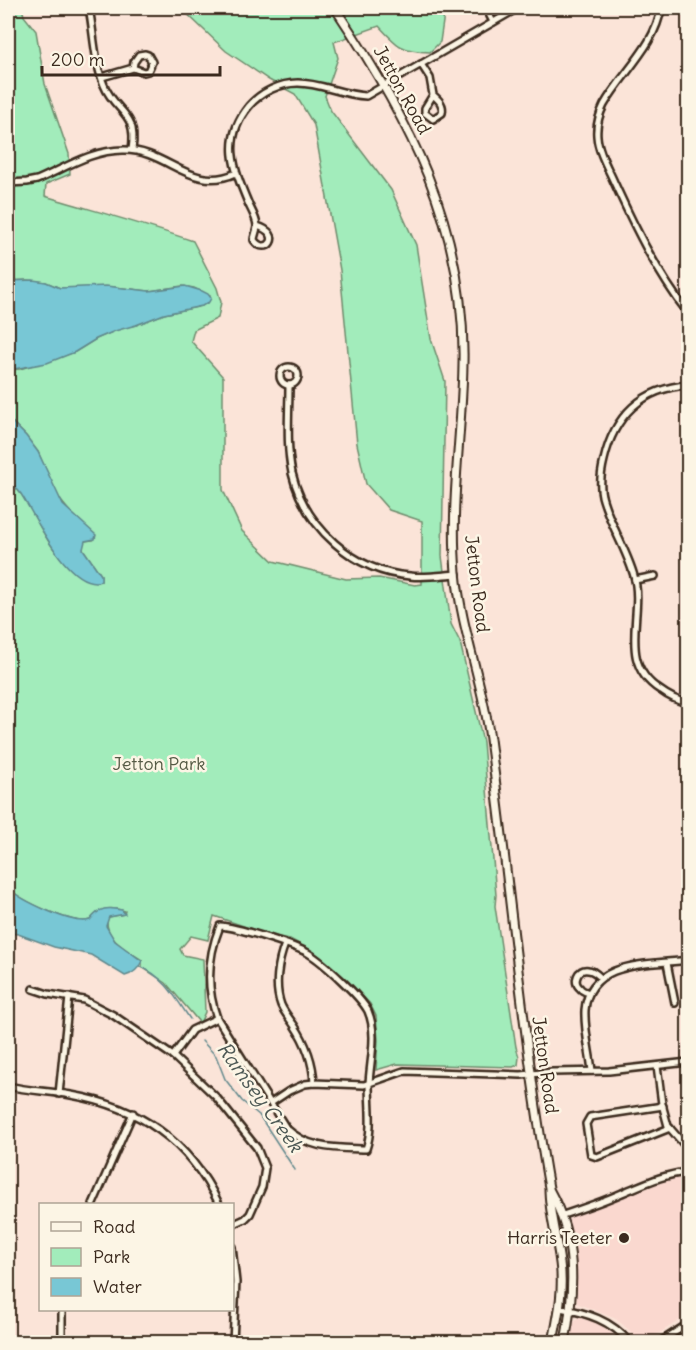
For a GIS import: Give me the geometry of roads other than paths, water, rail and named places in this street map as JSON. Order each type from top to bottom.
[{"type":"street","points":[[89,8],[102,77],[108,94],[131,121],[134,137],[132,150]]},
{"type":"street","name":"Jetton Road","points":[[335,8],[411,136],[432,183],[448,232],[459,288],[464,363],[455,516],[457,574],[464,617],[490,734],[531,1073],[549,1188],[549,1204],[560,1263],[562,1287],[553,1342]]},
{"type":"street","points":[[486,8],[493,22]]},
{"type":"street","points":[[257,226],[236,173],[232,149],[237,124],[253,102],[271,89],[297,83],[319,86],[343,94],[366,96],[518,8]]},
{"type":"street","points":[[661,8],[653,34],[601,111],[597,139],[607,168],[645,246],[665,281],[688,313]]},
{"type":"street","points":[[421,64],[430,78],[433,95]]},
{"type":"street","points":[[102,77],[133,68]]},
{"type":"street","points":[[8,183],[27,183],[37,180],[97,153],[132,150],[149,154],[201,179],[222,179],[236,173]]},
{"type":"street","points":[[289,385],[292,473],[305,506],[317,525],[340,548],[377,568],[411,577],[457,574]]},
{"type":"street","points":[[688,385],[655,393],[632,407],[614,428],[606,448],[600,479],[602,497],[635,580],[635,646],[640,668],[655,687],[675,699],[688,703]]},
{"type":"street","points":[[635,580],[655,576]]},
{"type":"street","points":[[220,926],[285,944],[307,952],[319,961],[359,999],[367,1011],[373,1038],[366,1149],[321,1146],[302,1140],[286,1128],[217,1018],[208,978],[220,926]]},
{"type":"street","points":[[285,944],[280,956],[278,971],[281,1005],[307,1047],[314,1083]]},
{"type":"street","points":[[592,1071],[585,1013],[589,993],[602,978],[613,971],[626,967],[688,960]]},
{"type":"street","points":[[667,963],[675,1003]]},
{"type":"street","points":[[589,993],[579,988],[577,984],[576,980],[580,972],[591,970],[602,978]]},
{"type":"street","points":[[33,989],[84,1000],[102,1008],[173,1056],[216,1098],[257,1148],[265,1176],[250,1214],[234,1224]]},
{"type":"street","points":[[59,1094],[69,997]]},
{"type":"street","points":[[173,1056],[192,1030],[217,1018]]},
{"type":"street","points":[[271,1103],[297,1086],[314,1083],[364,1085],[404,1071],[474,1075],[592,1071],[688,1062]]},
{"type":"street","points":[[657,1066],[663,1107],[670,1128],[688,1149]]},
{"type":"street","points":[[8,1086],[97,1101],[133,1113],[164,1133],[189,1156],[218,1203]]},
{"type":"street","points":[[663,1107],[590,1118],[586,1124],[591,1155],[597,1158],[670,1128]]},
{"type":"street","points":[[93,1203],[133,1113]]},
{"type":"street","points":[[560,1216],[583,1209],[668,1174],[688,1172]]},
{"type":"street","name":"Jetton Road","points":[[549,1188],[560,1216],[572,1263],[571,1310],[565,1342]]},
{"type":"street","points":[[233,1342],[236,1282],[234,1264]]},
{"type":"street","points":[[560,1308],[601,1319],[629,1342]]},
{"type":"street","points":[[62,1342],[63,1311]]},
{"type":"street","points":[[660,1342],[688,1324]]},
{"type":"water","points":[[33,280],[60,288],[106,286],[149,291],[185,286],[202,291],[211,298],[202,306],[164,314],[115,331],[75,352],[47,363],[8,370],[8,281]]},
{"type":"water","points":[[8,418],[38,452],[63,505],[96,535],[95,539],[85,541],[83,549],[101,575],[101,581],[89,581],[77,575],[65,563],[21,494],[8,480]]},
{"type":"water","points":[[8,888],[35,905],[60,916],[82,921],[90,920],[104,909],[122,910],[125,914],[109,917],[106,926],[115,941],[142,961],[141,964],[125,976],[91,955],[8,933]]},
{"type":"waterway","name":"Ramsey Creek","points":[[139,966],[162,981],[190,1019]]},
{"type":"waterway","name":"Ramsey Creek","points":[[202,1041],[216,1056],[225,1079],[242,1101],[259,1115],[295,1170]]},
{"type":"place","name":"Harris Teeter","points":[[624,1238]]},
{"type":"park label","name":"Jetton Park","points":[[159,764]]}]
